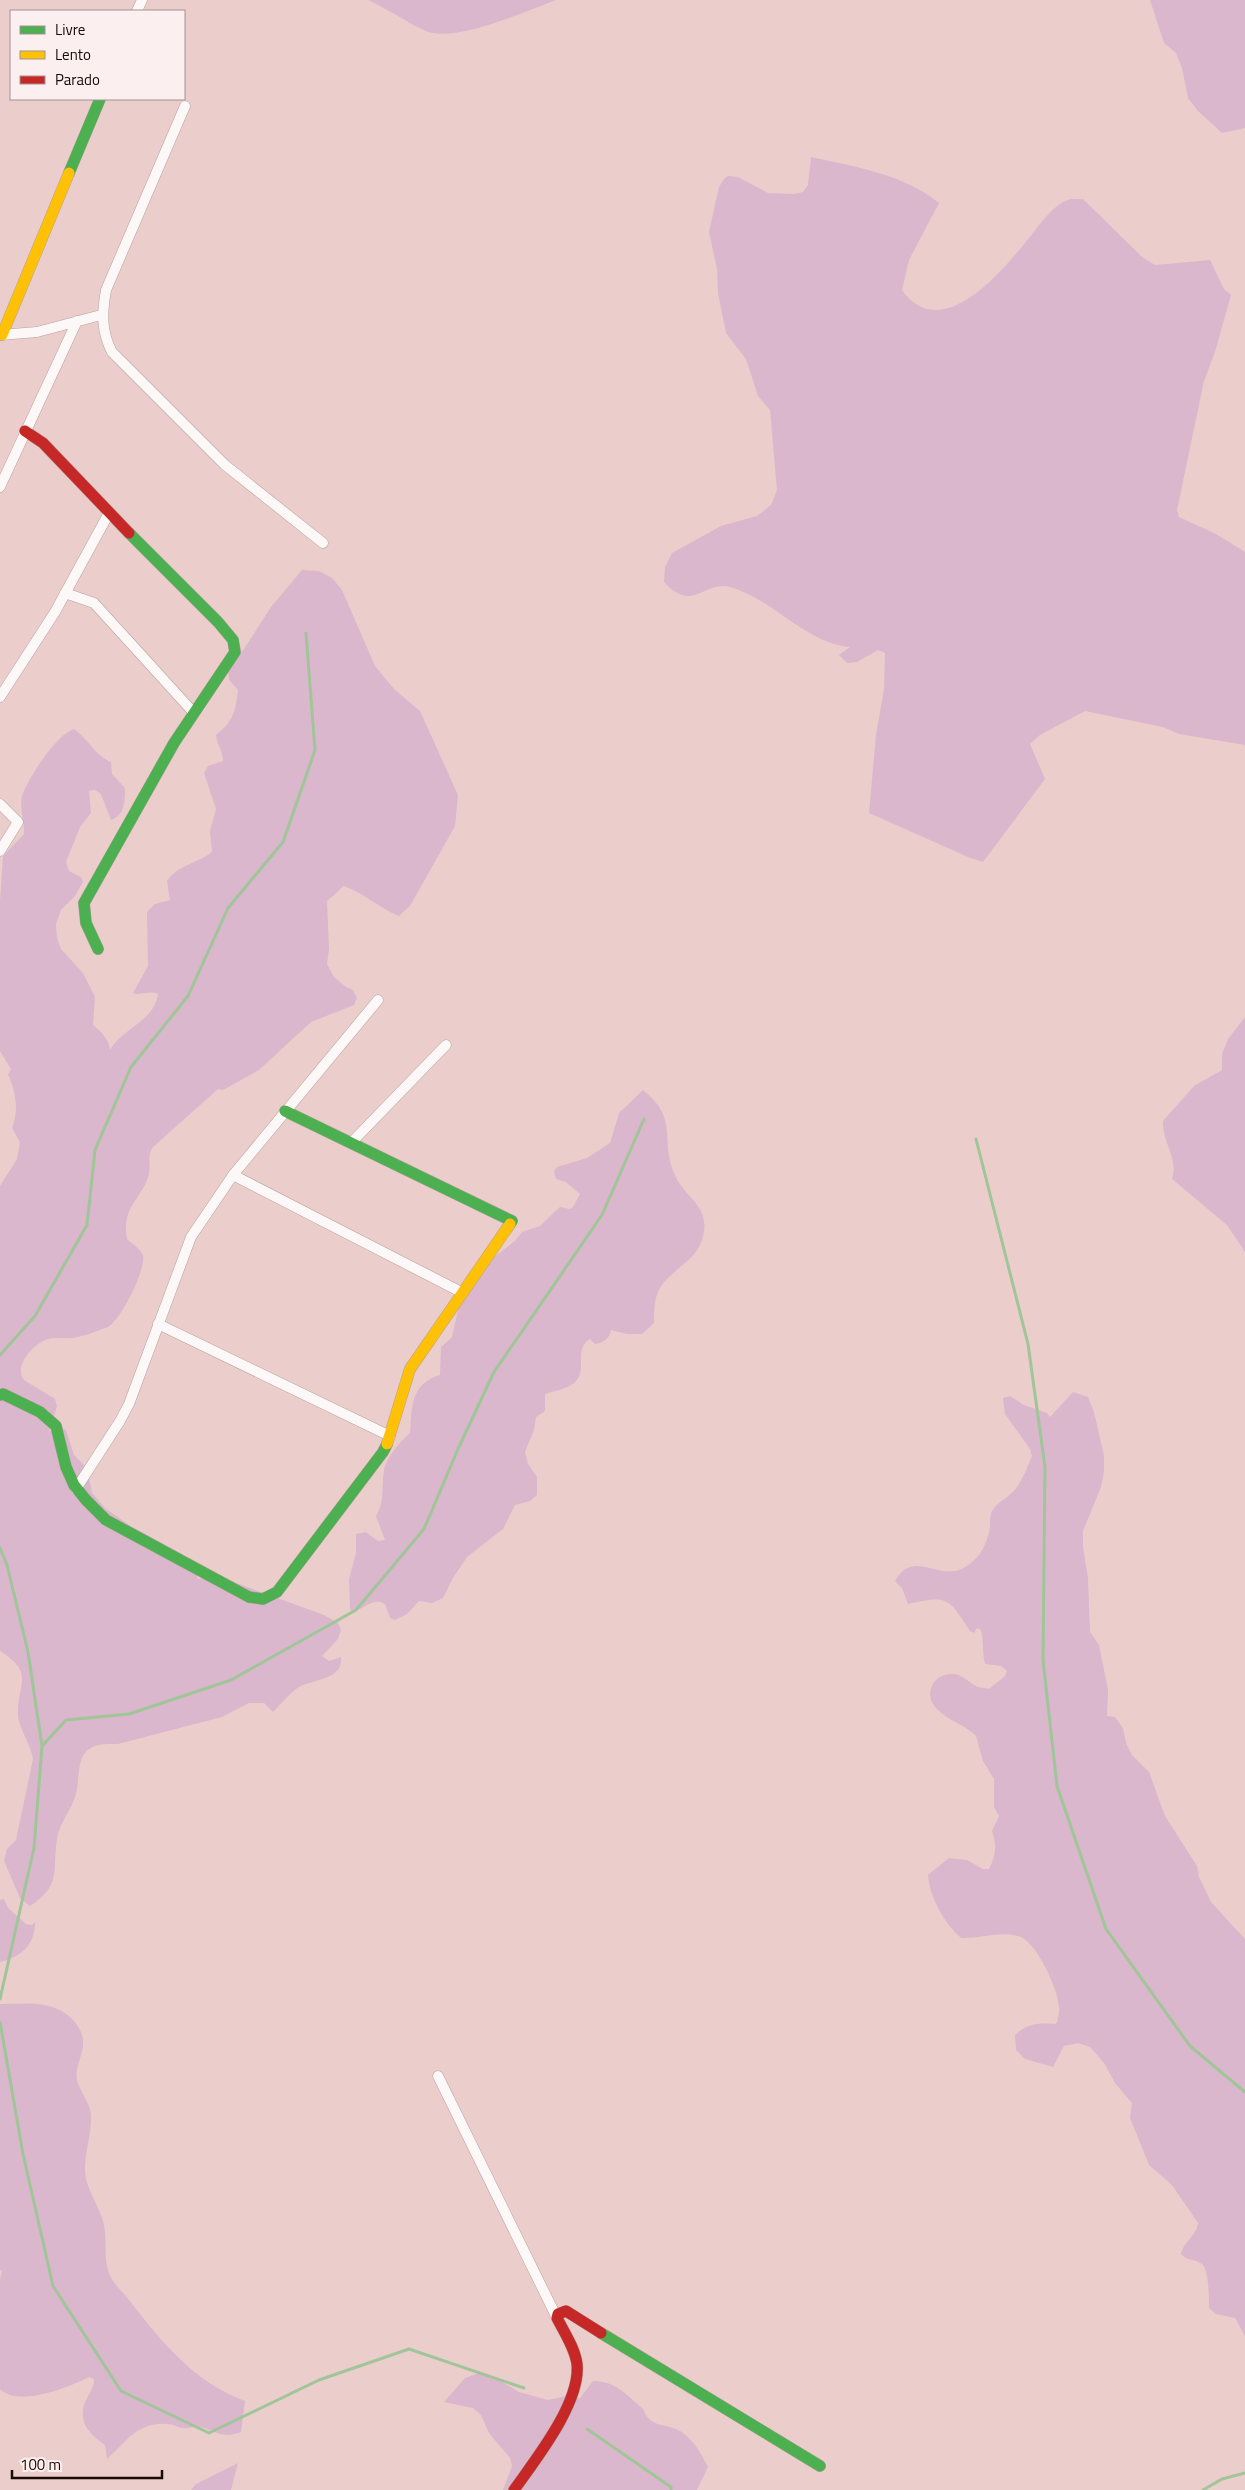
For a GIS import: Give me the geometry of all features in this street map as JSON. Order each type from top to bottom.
[{"type":"street","points":[[100,100],[1,335],[37,332],[101,314]]},
{"type":"street","points":[[185,106],[106,290],[101,314],[105,338],[112,352],[225,465],[323,543]]},
{"type":"street","points":[[0,487],[77,322]]},
{"type":"street","points":[[25,431],[43,443],[109,513],[218,622],[233,640],[236,652],[213,681],[84,903],[86,923],[98,949]]},
{"type":"street","points":[[0,698],[65,594],[109,513]]},
{"type":"street","points":[[65,594],[94,603],[194,713]]},
{"type":"street","points":[[0,804],[18,822],[0,851]]},
{"type":"street","points":[[76,1489],[129,1404],[191,1237],[233,1175],[378,1000]]},
{"type":"street","points":[[351,1144],[446,1045]]},
{"type":"street","points":[[0,1395],[3,1394],[50,1419],[56,1426],[66,1467],[76,1489],[95,1512],[114,1526],[249,1597],[263,1599],[276,1592],[383,1452],[390,1436],[410,1369],[461,1292],[512,1221],[285,1112]]},
{"type":"street","points":[[233,1175],[461,1292]]},
{"type":"street","points":[[158,1324],[390,1436]]},
{"type":"street","points":[[438,2076],[557,2318],[577,2363],[575,2386],[566,2409],[514,2490]]},
{"type":"street","points":[[557,2318],[562,2311],[570,2313],[637,2356],[820,2466]]},
{"type":"shaded area","points":[[368,0],[556,0],[491,24],[454,33],[438,34],[411,24]]},
{"type":"shaded area","points":[[1150,0],[1245,0],[1245,128],[1222,133],[1198,111],[1188,98],[1182,68],[1176,53],[1164,43]]},
{"type":"shaded area","points":[[811,157],[862,168],[895,178],[925,193],[939,203],[909,260],[902,290],[917,305],[934,310],[951,307],[968,299],[985,286],[1014,256],[1050,212],[1070,199],[1083,199],[1142,257],[1155,265],[1210,260],[1224,289],[1231,295],[1215,352],[1204,381],[1177,510],[1179,517],[1216,534],[1245,552],[1245,745],[1179,734],[1163,727],[1085,711],[1040,735],[1030,744],[1045,779],[983,862],[869,813],[876,735],[884,689],[885,653],[878,650],[857,662],[847,663],[839,655],[850,647],[818,638],[746,593],[721,586],[691,596],[683,595],[674,591],[664,582],[665,567],[672,553],[721,526],[757,516],[771,505],[777,490],[770,410],[758,396],[746,359],[726,333],[718,293],[717,269],[709,232],[719,187],[728,176],[738,177],[768,193],[794,194],[803,192],[808,185]]},
{"type":"shaded area","points":[[302,570],[319,571],[332,578],[342,590],[375,666],[395,690],[420,711],[458,795],[455,826],[410,906],[399,916],[344,886],[327,901],[329,949],[327,964],[334,977],[353,990],[357,998],[354,1005],[311,1022],[259,1070],[223,1090],[218,1089],[153,1147],[150,1154],[149,1174],[146,1183],[129,1211],[127,1219],[127,1239],[142,1253],[143,1263],[125,1306],[108,1327],[90,1334],[68,1338],[50,1338],[42,1341],[31,1350],[23,1362],[21,1374],[24,1380],[55,1399],[57,1406],[49,1432],[60,1427],[66,1430],[74,1455],[87,1468],[92,1493],[105,1508],[129,1525],[182,1554],[193,1564],[198,1579],[217,1576],[324,1615],[338,1623],[341,1630],[338,1639],[322,1656],[329,1661],[341,1657],[340,1665],[332,1675],[296,1689],[273,1712],[264,1703],[249,1703],[222,1717],[118,1744],[98,1745],[88,1750],[84,1754],[80,1765],[74,1800],[58,1833],[54,1877],[47,1891],[30,1906],[20,1898],[4,1861],[7,1849],[16,1840],[33,1759],[18,1715],[21,1673],[18,1666],[0,1651],[0,1186],[17,1159],[20,1142],[12,1128],[16,1108],[15,1094],[8,1074],[11,1069],[0,1051],[0,901],[3,856],[24,834],[21,800],[30,779],[52,748],[60,739],[74,729],[101,756],[111,762],[112,774],[125,788],[122,811],[116,818],[111,820],[101,794],[95,790],[89,791],[91,813],[80,827],[66,862],[69,871],[81,877],[83,882],[75,896],[61,910],[56,924],[57,938],[61,949],[83,973],[95,997],[93,1025],[104,1036],[110,1050],[115,1042],[150,1011],[155,1004],[158,994],[133,993],[148,966],[147,912],[155,904],[170,900],[167,881],[171,876],[212,852],[210,831],[216,809],[204,773],[208,766],[223,761],[216,735],[227,725],[233,716],[236,705],[238,690],[229,680],[228,669],[244,649],[271,607]]},
{"type":"shaded area","points":[[1245,1017],[1245,1252],[1227,1225],[1172,1179],[1174,1171],[1172,1157],[1163,1129],[1163,1121],[1194,1086],[1222,1070],[1222,1054],[1228,1039]]},
{"type":"shaded area","points":[[643,1090],[654,1100],[665,1120],[668,1149],[674,1173],[684,1190],[701,1210],[704,1218],[702,1240],[698,1248],[662,1285],[656,1299],[654,1323],[642,1334],[627,1334],[611,1330],[608,1338],[601,1343],[595,1344],[590,1339],[582,1348],[579,1377],[575,1382],[565,1388],[545,1394],[545,1411],[536,1417],[534,1430],[525,1452],[528,1464],[537,1477],[537,1495],[530,1501],[515,1505],[503,1529],[467,1557],[443,1598],[432,1603],[419,1601],[407,1614],[395,1620],[390,1618],[385,1604],[381,1602],[373,1603],[352,1612],[350,1609],[349,1579],[356,1553],[356,1534],[366,1532],[378,1541],[385,1540],[376,1516],[382,1500],[385,1466],[394,1450],[410,1433],[412,1406],[418,1390],[430,1379],[440,1375],[441,1347],[452,1337],[460,1301],[489,1261],[515,1241],[522,1232],[540,1226],[560,1207],[570,1209],[573,1207],[580,1194],[566,1182],[556,1179],[554,1171],[557,1167],[587,1158],[610,1143],[619,1113]]},
{"type":"shaded area","points":[[1073,1392],[1088,1397],[1094,1412],[1104,1456],[1104,1472],[1101,1487],[1083,1531],[1083,1547],[1088,1578],[1090,1632],[1099,1645],[1108,1690],[1107,1716],[1115,1717],[1123,1728],[1126,1743],[1132,1755],[1149,1772],[1165,1816],[1197,1866],[1199,1877],[1211,1902],[1245,1939],[1245,2336],[1235,2318],[1216,2314],[1209,2308],[1208,2284],[1204,2267],[1199,2262],[1186,2258],[1181,2254],[1198,2223],[1172,2185],[1149,2165],[1130,2118],[1132,2103],[1115,2083],[1104,2063],[1090,2047],[1078,2043],[1064,2046],[1053,2067],[1025,2059],[1016,2050],[1015,2035],[1024,2028],[1034,2025],[1055,2024],[1057,2022],[1059,2011],[1058,1999],[1039,1955],[1025,1939],[1018,1936],[1004,1934],[961,1938],[939,1910],[929,1884],[928,1875],[949,1858],[967,1860],[983,1869],[989,1869],[995,1850],[992,1831],[999,1816],[994,1807],[994,1779],[983,1761],[976,1736],[967,1728],[940,1712],[932,1702],[930,1691],[935,1681],[944,1675],[950,1674],[962,1676],[978,1687],[989,1689],[1005,1676],[1007,1671],[1001,1666],[985,1664],[981,1630],[977,1628],[974,1633],[970,1631],[952,1606],[940,1600],[908,1604],[902,1588],[895,1581],[902,1572],[910,1567],[926,1567],[943,1571],[961,1569],[973,1562],[981,1552],[989,1534],[992,1511],[1017,1487],[1032,1456],[1030,1449],[1005,1414],[1003,1398],[1010,1396],[1024,1405],[1047,1413],[1050,1417]]},
{"type":"shaded area","points":[[4,1899],[8,1908],[26,1924],[32,1925],[35,1922],[33,1937],[26,1948],[15,1957],[0,1962],[0,1900]]},
{"type":"shaded area","points":[[28,2003],[47,2005],[64,2013],[79,2028],[83,2044],[77,2080],[91,2115],[85,2171],[86,2179],[104,2227],[109,2274],[150,2327],[178,2357],[208,2382],[245,2401],[241,2432],[224,2435],[199,2427],[180,2428],[170,2424],[157,2424],[148,2426],[133,2434],[107,2459],[105,2445],[90,2433],[83,2418],[84,2405],[92,2389],[94,2379],[89,2377],[57,2390],[31,2396],[19,2397],[8,2394],[0,2389],[0,2279],[2,2271],[0,2270],[0,2004]]},
{"type":"shaded area","points":[[479,2373],[490,2375],[519,2392],[548,2400],[566,2396],[580,2398],[593,2381],[607,2383],[620,2389],[631,2398],[642,2408],[651,2421],[676,2429],[687,2436],[699,2451],[708,2467],[697,2490],[503,2490],[512,2466],[510,2458],[489,2433],[481,2415],[473,2408],[444,2402],[465,2378]]},
{"type":"shaded area","points":[[238,2463],[231,2490],[191,2490],[196,2484]]},
{"type":"waterway","points":[[0,1355],[35,1316],[87,1225],[95,1150],[131,1067],[188,996],[228,908],[283,842],[315,750],[306,633]]},
{"type":"waterway","points":[[42,1746],[66,1720],[129,1714],[231,1680],[356,1610],[424,1529],[458,1449],[494,1372],[602,1215],[644,1119]]},
{"type":"waterway","points":[[976,1139],[1028,1344],[1045,1467],[1043,1660],[1057,1786],[1106,1929],[1190,2046],[1245,2092]]},
{"type":"waterway","points":[[0,1548],[7,1565],[28,1652],[42,1746],[34,1848],[0,1999]]},
{"type":"waterway","points":[[0,2022],[23,2154],[53,2286],[121,2391],[209,2433],[319,2380],[409,2349],[524,2388]]},
{"type":"waterway","points":[[587,2429],[671,2487],[671,2490]]},
{"type":"waterway","points":[[1203,2490],[1222,2479],[1245,2473]]},
{"type":"traffic: fast","points":[[69,173],[100,100]]},
{"type":"traffic: fast","points":[[98,949],[86,923],[84,903],[174,743],[235,652],[233,640],[218,622],[129,533]]},
{"type":"traffic: fast","points":[[285,1111],[512,1221],[510,1224]]},
{"type":"traffic: fast","points":[[0,1395],[3,1394],[40,1412],[56,1426],[66,1467],[74,1485],[106,1520],[249,1597],[263,1599],[277,1592],[383,1452],[387,1444]]},
{"type":"traffic: fast","points":[[601,2333],[820,2466]]},
{"type":"traffic: slow","points":[[2,335],[69,173]]},
{"type":"traffic: slow","points":[[387,1444],[410,1369],[510,1224]]},
{"type":"traffic: jam","points":[[25,431],[43,443],[129,533]]},
{"type":"traffic: jam","points":[[514,2490],[555,2430],[572,2396],[576,2379],[576,2358],[572,2346],[557,2318],[558,2314],[566,2311],[601,2333]]}]
